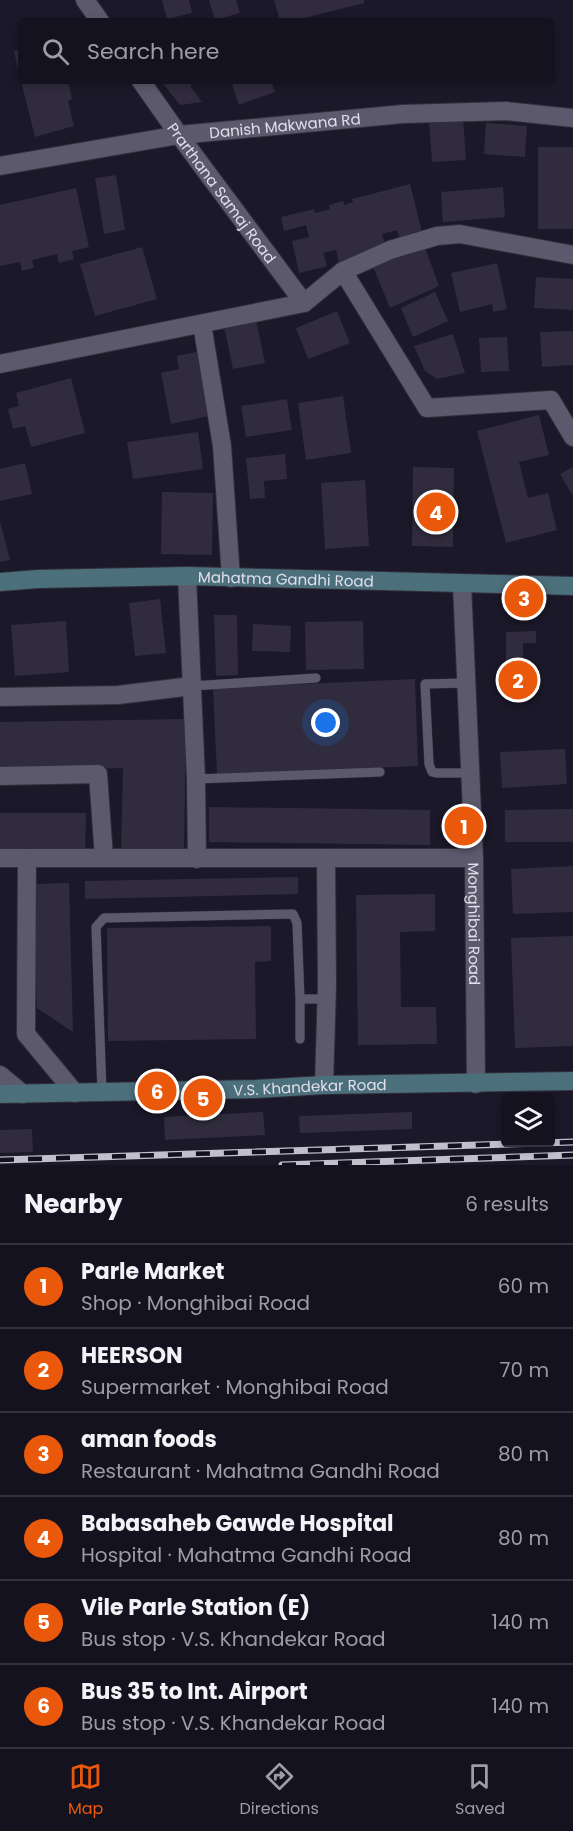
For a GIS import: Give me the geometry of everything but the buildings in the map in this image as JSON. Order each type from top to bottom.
[{"type":"street","points":[[85,0],[98,18]]},
{"type":"street","name":"Prarthana Samaj Road","points":[[143,84],[304,303]]},
{"type":"street","name":"Danish Makwana Rd","points":[[0,166],[179,135],[403,114],[506,111],[573,118]]},
{"type":"street","points":[[0,364],[304,303],[343,271],[390,250],[437,236],[460,234],[573,255]]},
{"type":"street","points":[[343,271],[427,408],[551,400],[573,437]]},
{"type":"street","points":[[202,324],[222,446],[231,578]]},
{"type":"street","points":[[187,576],[196,778],[197,859]]},
{"type":"street","name":"Mahatma Gandhi Road","points":[[0,582],[187,576],[573,586]]},
{"type":"street","name":"Monghibai Road","points":[[462,584],[474,858],[476,1083]]},
{"type":"street","points":[[0,697],[118,695],[192,686]]},
{"type":"street","points":[[0,776],[98,774],[104,858]]},
{"type":"street","points":[[0,858],[474,858]]},
{"type":"street","points":[[27,858],[26,1034],[75,1093]]},
{"type":"street","points":[[324,1085],[326,858]]},
{"type":"street","points":[[0,1075],[22,1094]]},
{"type":"street","name":"V.S. Khandekar Road","points":[[0,1094],[573,1081]]},
{"type":"lane","points":[[192,686],[316,678]]},
{"type":"lane","points":[[466,682],[422,684],[430,768],[436,773],[470,773]]},
{"type":"lane","points":[[196,778],[380,772]]},
{"type":"lane","points":[[102,1092],[96,927],[104,918],[293,914],[297,922],[300,1039]]},
{"type":"lane","points":[[300,999],[326,999]]},
{"type":"railway","points":[[0,1160],[573,1142]]},
{"type":"railway","points":[[282,1165],[573,1155]]},
{"type":"place","name":"Babasaheb Gawde Hospital","points":[[436,512]]},
{"type":"place","name":"aman foods","points":[[524,598]]},
{"type":"place","name":"HEERSON","points":[[518,680]]},
{"type":"place","name":"Parle Market","points":[[464,826]]},
{"type":"place","name":"Bus 35 to Int. Airport","points":[[157,1091]]},
{"type":"place","name":"Vile Parle Station (E)","points":[[203,1098]]}]
